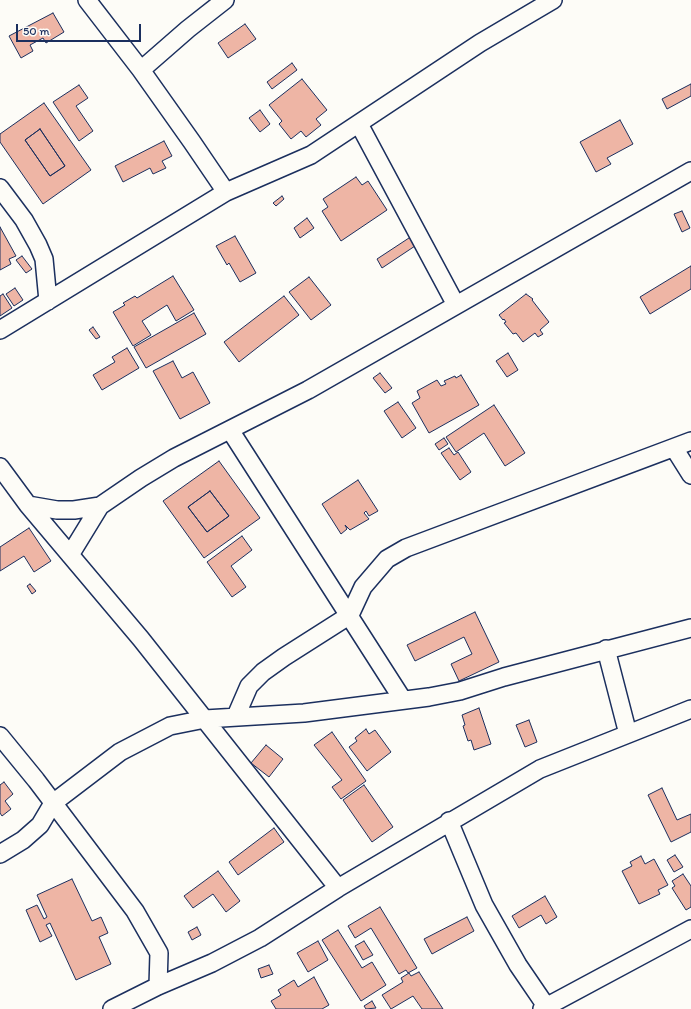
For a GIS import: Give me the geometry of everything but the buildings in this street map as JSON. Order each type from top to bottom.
[{"type":"street","points":[[87,0],[141,70],[226,192]]},
{"type":"street","points":[[141,70],[188,29],[226,0]]},
{"type":"street","points":[[0,330],[226,192],[311,155],[480,42],[553,0]]},
{"type":"street","points":[[359,124],[456,304]]},
{"type":"street","points":[[70,555],[100,506],[147,474],[308,390],[691,171]]},
{"type":"street","points":[[0,188],[24,220],[44,259],[48,301]]},
{"type":"street","points":[[230,430],[350,615],[403,700]]},
{"type":"street","points":[[236,716],[249,686],[264,672],[284,656],[350,615],[363,587],[372,574],[387,559],[406,548],[691,441]]},
{"type":"street","points":[[674,448],[691,475]]},
{"type":"street","points":[[0,467],[28,505],[205,719],[338,888]]},
{"type":"street","points":[[28,505],[57,510],[74,510],[100,506]]},
{"type":"street","points":[[0,854],[23,840],[40,825],[53,803],[126,748],[170,726],[205,719],[304,713],[460,691],[504,676],[691,628]]},
{"type":"street","points":[[606,649],[628,734]]},
{"type":"street","points":[[112,1009],[158,986],[212,964],[260,938],[338,888],[449,821],[540,769],[691,709]]},
{"type":"street","points":[[0,736],[135,911],[159,953],[158,986]]},
{"type":"street","points":[[449,821],[484,905],[518,965],[546,1008],[691,929]]}]
